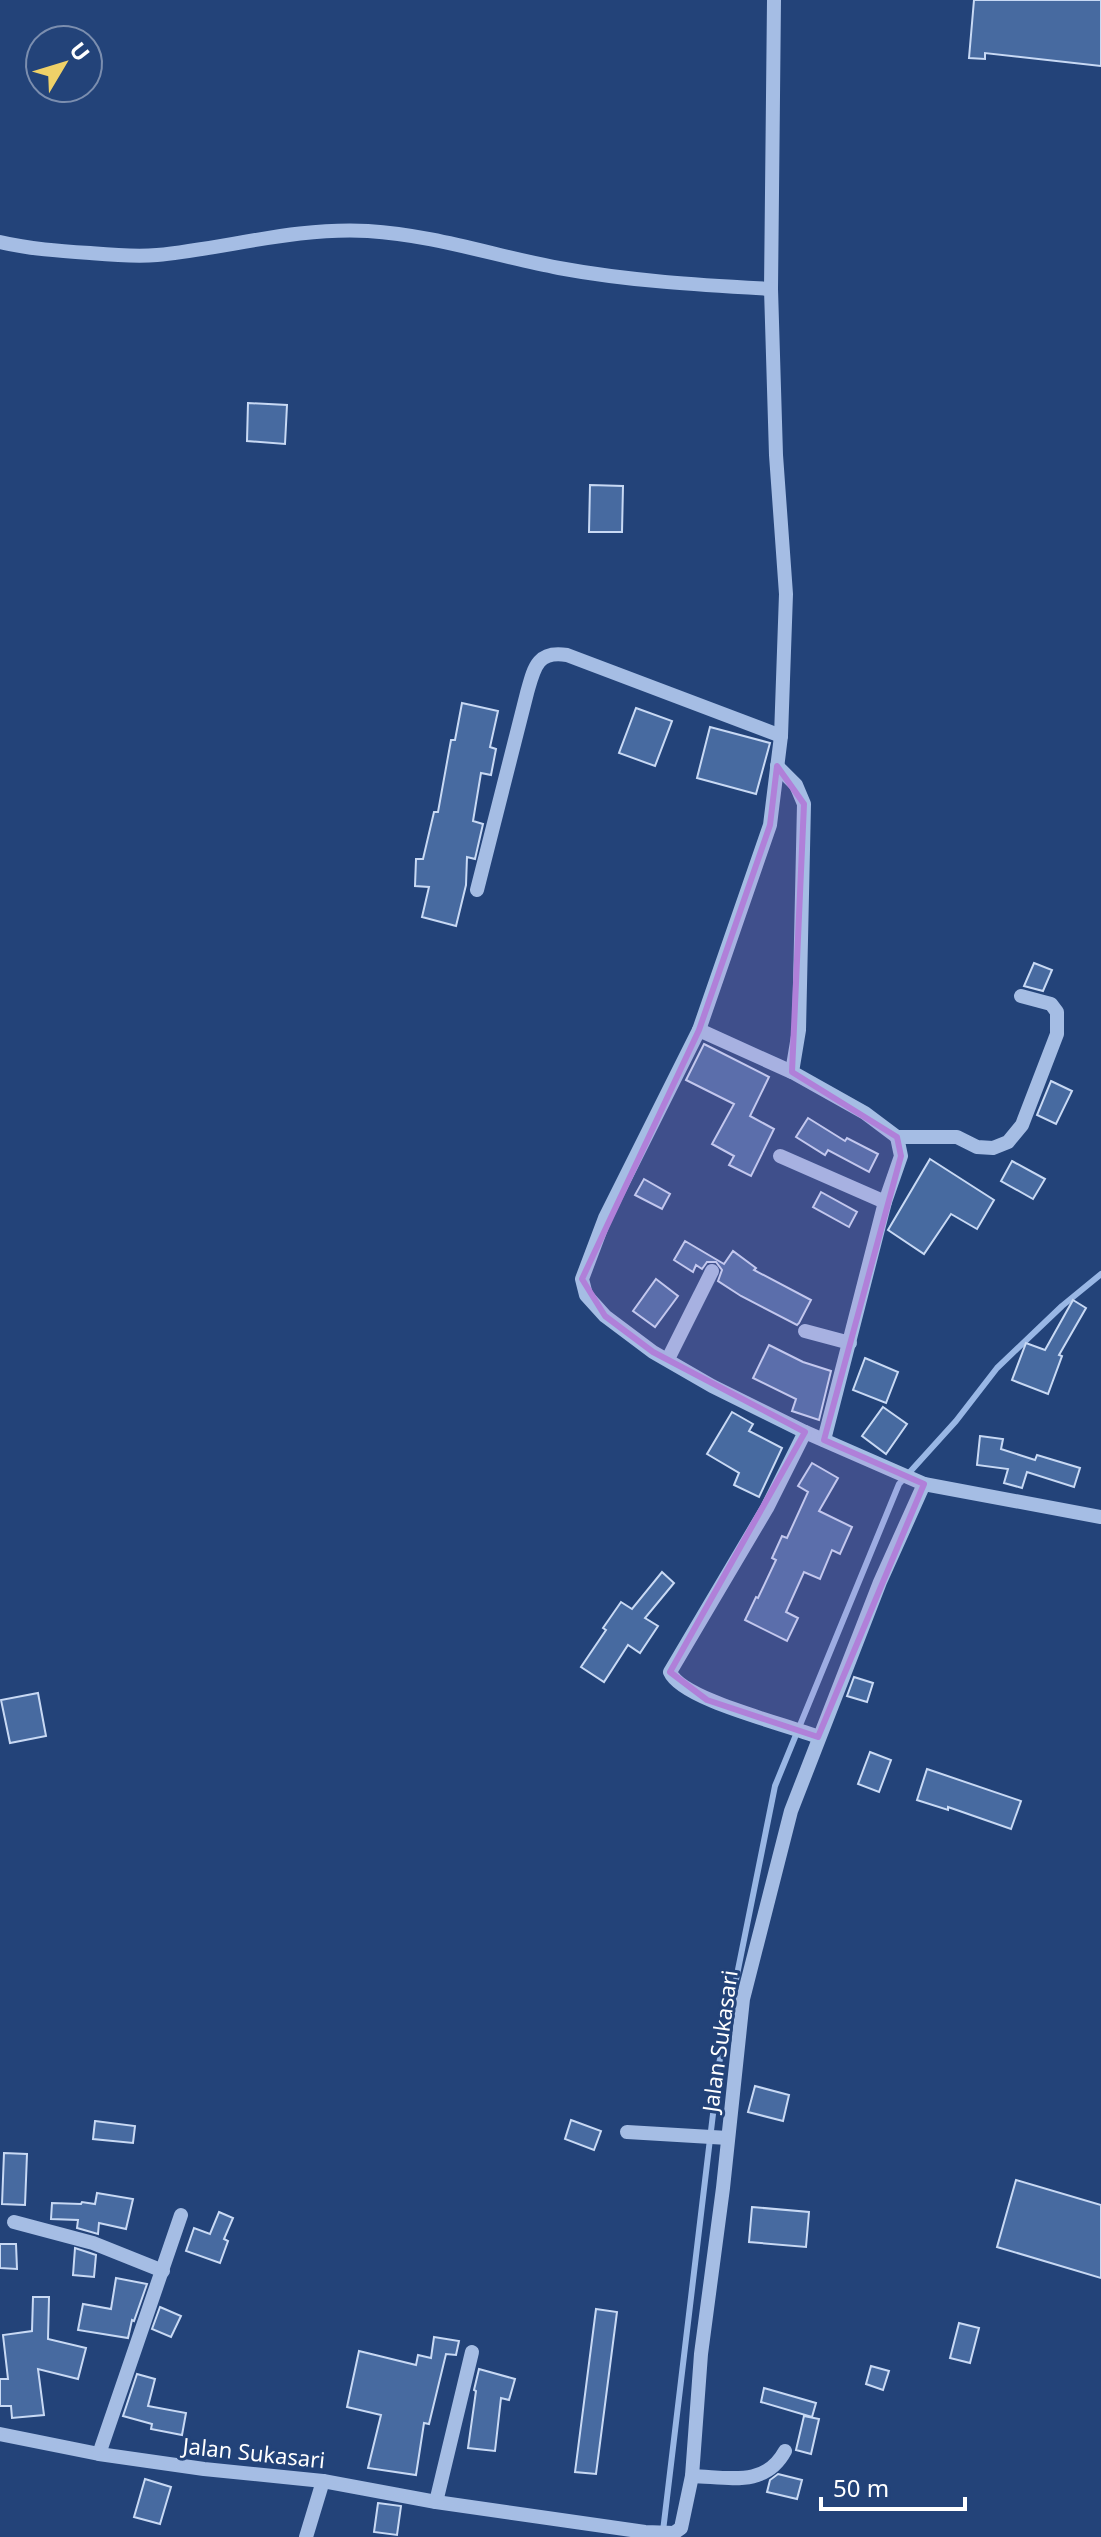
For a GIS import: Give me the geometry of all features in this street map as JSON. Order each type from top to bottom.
[{"type":"street","points":[[774,0],[771,289],[776,455],[786,594],[781,736],[770,825],[699,1030],[605,1218],[582,1279],[586,1295],[605,1316],[653,1352],[712,1386],[805,1432],[919,1482],[1101,1517]]},
{"type":"street","points":[[0,242],[32,249],[124,256],[156,255],[317,230],[370,231],[438,239],[596,275],[771,289]]},
{"type":"street","points":[[477,890],[532,674],[540,659],[553,653],[567,655],[781,736]]},
{"type":"street","points":[[777,766],[796,785],[804,804],[799,1030],[792,1072]]},
{"type":"street","points":[[699,1030],[792,1072],[865,1113],[897,1137],[957,1137],[977,1147],[993,1148],[1008,1142],[1015,1135],[1030,1109],[1057,1034],[1057,1012],[1051,1004],[1021,996]]},
{"type":"street","points":[[824,1440],[885,1202],[901,1156],[897,1137]]},
{"type":"street","points":[[780,1156],[885,1202]]},
{"type":"street","points":[[668,1359],[712,1271]]},
{"type":"street","points":[[805,1331],[850,1343]]},
{"type":"street","points":[[805,1432],[767,1508],[670,1672],[674,1680],[707,1700],[814,1735]]},
{"type":"street","name":"Jalan Sukasari","points":[[0,2434],[99,2454],[323,2481],[436,2502],[645,2532],[674,2533],[681,2528],[692,2476],[701,2354],[724,2138],[743,1999],[791,1811],[814,1735],[919,1482]]},
{"type":"street","points":[[627,2132],[724,2138]]},
{"type":"street","points":[[99,2454],[181,2215]]},
{"type":"street","points":[[14,2222],[93,2243],[163,2271]]},
{"type":"street","points":[[436,2502],[472,2352]]},
{"type":"street","points":[[692,2476],[758,2476],[778,2463],[785,2451]]},
{"type":"street","points":[[306,2537],[323,2481]]},
{"type":"highlighted area","points":[[777,766],[804,804],[792,1072],[897,1137],[901,1156],[824,1440],[924,1484],[818,1737],[707,1700],[670,1672],[805,1432],[653,1352],[605,1316],[582,1279],[699,1030],[770,825]]},
{"type":"building","points":[[974,0],[1101,0],[1101,66],[985,53],[985,59],[969,58]]},
{"type":"building","points":[[248,403],[287,405],[285,444],[247,441]]},
{"type":"building","points":[[590,485],[623,486],[622,532],[589,532]]},
{"type":"building","points":[[462,703],[498,711],[490,747],[496,749],[491,775],[481,773],[473,821],[483,824],[475,859],[467,857],[466,885],[456,926],[422,917],[429,887],[415,886],[416,859],[423,859],[434,812],[438,812],[451,740],[455,740]]},
{"type":"building","points":[[636,708],[672,721],[655,766],[619,753]]},
{"type":"building","points":[[710,727],[770,743],[756,794],[697,778]]},
{"type":"building","points":[[1034,963],[1052,970],[1043,991],[1024,986]]},
{"type":"building","points":[[704,1044],[769,1077],[750,1116],[774,1129],[751,1176],[729,1165],[734,1156],[712,1144],[734,1104],[686,1080]]},
{"type":"building","points":[[1051,1081],[1072,1091],[1056,1124],[1037,1115]]},
{"type":"building","points":[[808,1118],[845,1141],[847,1138],[878,1154],[869,1172],[828,1150],[825,1155],[796,1137]]},
{"type":"building","points":[[930,1159],[994,1200],[977,1229],[951,1214],[924,1254],[888,1230]]},
{"type":"building","points":[[1012,1161],[1045,1179],[1033,1199],[1001,1181]]},
{"type":"building","points":[[644,1179],[670,1194],[662,1209],[635,1195]]},
{"type":"building","points":[[821,1192],[857,1212],[849,1227],[813,1207]]},
{"type":"building","points":[[685,1241],[724,1264],[733,1251],[756,1268],[754,1270],[811,1300],[799,1323],[797,1325],[741,1296],[718,1281],[722,1270],[716,1262],[707,1262],[702,1269],[696,1265],[693,1272],[674,1260]]},
{"type":"building","points":[[656,1279],[678,1296],[655,1327],[633,1311]]},
{"type":"building","points":[[1073,1300],[1086,1308],[1059,1355],[1062,1356],[1048,1394],[1012,1380],[1026,1343],[1045,1350]]},
{"type":"building","points":[[769,1345],[803,1362],[831,1371],[819,1420],[792,1411],[796,1399],[753,1378]]},
{"type":"building","points":[[865,1358],[898,1372],[886,1403],[853,1390]]},
{"type":"building","points":[[883,1407],[907,1424],[886,1454],[862,1436]]},
{"type":"building","points":[[732,1412],[753,1424],[749,1431],[782,1448],[759,1497],[734,1485],[739,1473],[707,1454]]},
{"type":"building","points":[[980,1436],[1003,1439],[1001,1449],[1035,1460],[1037,1455],[1080,1468],[1074,1487],[1027,1472],[1022,1488],[1004,1483],[1008,1469],[977,1465]]},
{"type":"building","points":[[812,1463],[838,1478],[819,1511],[852,1527],[840,1554],[832,1550],[820,1579],[804,1572],[786,1612],[798,1618],[787,1641],[745,1620],[776,1560],[772,1558],[782,1536],[787,1538],[808,1492],[798,1486]]},
{"type":"building","points":[[662,1572],[674,1583],[645,1618],[658,1626],[640,1653],[628,1645],[604,1682],[581,1667],[621,1602],[632,1609]]},
{"type":"building","points":[[854,1677],[873,1683],[867,1702],[847,1696]]},
{"type":"building","points":[[38,1693],[46,1736],[10,1743],[1,1700]]},
{"type":"building","points":[[870,1752],[891,1760],[879,1792],[858,1784]]},
{"type":"building","points":[[927,1769],[1021,1801],[1011,1829],[948,1807],[948,1810],[917,1800]]},
{"type":"building","points":[[755,2086],[789,2095],[783,2121],[748,2112]]},
{"type":"building","points":[[571,2120],[601,2131],[594,2150],[565,2139]]},
{"type":"building","points":[[95,2121],[135,2126],[133,2143],[93,2139]]},
{"type":"building","points":[[4,2153],[27,2154],[25,2205],[2,2204]]},
{"type":"building","points":[[1016,2180],[1101,2205],[1101,2278],[997,2247]]},
{"type":"building","points":[[97,2193],[133,2199],[126,2229],[99,2223],[98,2234],[77,2228],[78,2220],[51,2219],[52,2203],[95,2204]]},
{"type":"building","points":[[752,2207],[809,2212],[806,2247],[749,2242]]},
{"type":"building","points":[[219,2212],[233,2218],[224,2239],[228,2241],[220,2263],[186,2251],[194,2228],[210,2234]]},
{"type":"building","points":[[0,2244],[16,2244],[17,2269],[0,2268]]},
{"type":"building","points":[[75,2248],[96,2255],[94,2277],[73,2275]]},
{"type":"building","points":[[116,2278],[147,2284],[128,2338],[78,2330],[83,2304],[111,2309]]},
{"type":"building","points":[[33,2297],[49,2297],[48,2339],[86,2348],[78,2379],[38,2369],[44,2415],[12,2418],[11,2406],[0,2406],[0,2379],[8,2379],[3,2335],[32,2331]]},
{"type":"building","points":[[160,2307],[181,2316],[171,2337],[152,2329]]},
{"type":"building","points":[[596,2309],[617,2312],[596,2474],[575,2472]]},
{"type":"building","points":[[959,2323],[979,2328],[970,2363],[950,2358]]},
{"type":"building","points":[[434,2337],[459,2341],[456,2355],[446,2354],[429,2424],[424,2423],[416,2475],[368,2468],[381,2415],[347,2407],[359,2351],[416,2365],[418,2355],[431,2358]]},
{"type":"building","points":[[871,2366],[889,2371],[883,2390],[866,2384]]},
{"type":"building","points":[[479,2369],[515,2379],[509,2400],[501,2398],[495,2451],[468,2448]]},
{"type":"building","points":[[137,2374],[155,2379],[148,2406],[186,2413],[182,2435],[151,2429],[152,2424],[123,2416]]},
{"type":"building","points":[[764,2388],[816,2403],[812,2417],[761,2402]]},
{"type":"building","points":[[804,2416],[819,2419],[811,2454],[796,2450]]},
{"type":"building","points":[[778,2474],[802,2480],[797,2499],[767,2492],[770,2480]]},
{"type":"building","points":[[145,2479],[171,2487],[160,2524],[134,2517]]},
{"type":"building","points":[[378,2503],[401,2506],[397,2535],[374,2532]]},
{"type":"waterway","points":[[663,2531],[719,2064],[775,1786],[899,1484],[956,1421],[997,1368],[1062,1306],[1101,1274]]}]
